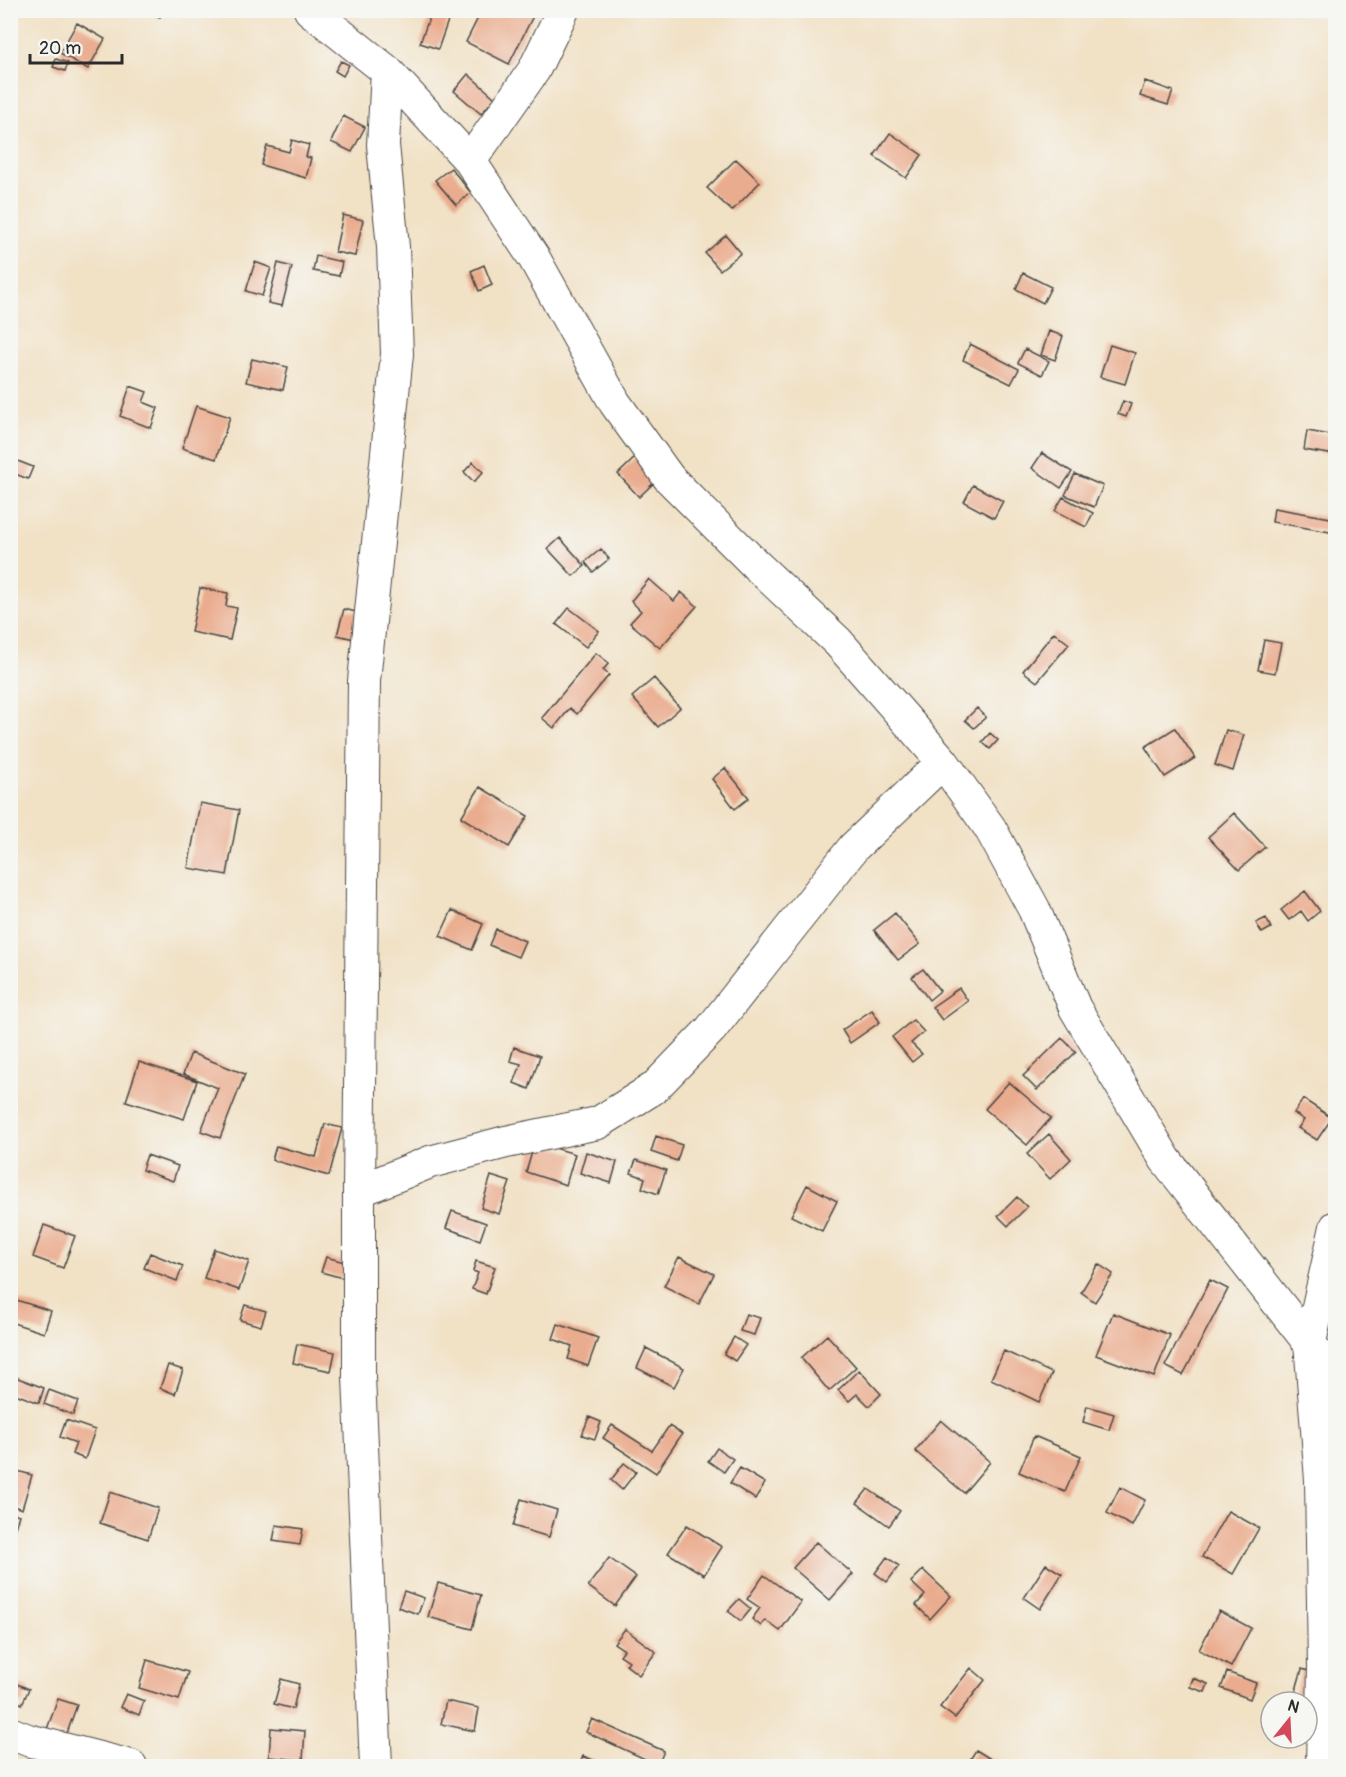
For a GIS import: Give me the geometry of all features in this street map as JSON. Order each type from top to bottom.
[{"type":"street","points":[[310,10],[387,71],[471,161],[534,258],[615,403],[669,478],[755,564],[838,642],[943,762],[990,828],[1034,909],[1075,1008],[1165,1159],[1310,1342],[1335,1377]]},
{"type":"street","points":[[471,161],[534,70],[563,10]]},
{"type":"street","points":[[376,1767],[359,1377],[359,1191],[364,681],[397,354],[393,247],[383,145],[387,71]]},
{"type":"street","points":[[359,1191],[429,1162],[506,1142],[598,1123],[654,1088],[711,1029],[854,847],[943,762]]},
{"type":"street","points":[[1322,1767],[1324,1666],[1321,1480],[1310,1342],[1335,1227]]},
{"type":"street","points":[[10,1733],[28,1740],[131,1767]]},
{"type":"building","points":[[142,10],[162,10],[160,17]]},
{"type":"building","points":[[432,10],[450,15],[438,49],[420,43]]},
{"type":"building","points":[[482,10],[536,10],[509,64],[466,42]]},
{"type":"building","points":[[77,23],[105,39],[88,69],[60,53]]},
{"type":"building","points":[[56,59],[68,63],[65,71],[53,67]]},
{"type":"building","points":[[341,61],[349,65],[343,76],[335,71]]},
{"type":"building","points":[[468,74],[495,98],[481,114],[454,91]]},
{"type":"building","points":[[1145,81],[1173,91],[1168,105],[1140,96]]},
{"type":"building","points":[[343,116],[365,127],[352,152],[331,142]]},
{"type":"building","points":[[890,133],[922,155],[906,178],[874,156]]},
{"type":"building","points":[[292,140],[309,145],[306,157],[311,158],[306,178],[261,165],[267,146],[289,152]]},
{"type":"building","points":[[736,159],[760,182],[732,211],[707,188]]},
{"type":"building","points":[[451,168],[471,193],[456,205],[435,180]]},
{"type":"building","points":[[343,215],[363,220],[355,256],[335,252]]},
{"type":"building","points":[[726,235],[741,253],[720,270],[705,253]]},
{"type":"building","points":[[316,256],[342,262],[339,276],[313,271]]},
{"type":"building","points":[[255,262],[271,268],[262,296],[246,291]]},
{"type":"building","points":[[278,263],[292,267],[282,306],[268,303]]},
{"type":"building","points":[[484,265],[492,285],[479,291],[471,271]]},
{"type":"building","points":[[1023,273],[1051,287],[1043,303],[1016,289]]},
{"type":"building","points":[[10,298],[17,301],[13,314],[10,313]]},
{"type":"building","points":[[1049,331],[1063,336],[1055,360],[1041,355]]},
{"type":"building","points":[[970,344],[1019,369],[1011,384],[963,360]]},
{"type":"building","points":[[1110,345],[1135,353],[1125,384],[1100,377]]},
{"type":"building","points":[[1025,349],[1049,361],[1042,375],[1018,363]]},
{"type":"building","points":[[252,359],[288,367],[283,390],[246,382]]},
{"type":"building","points":[[130,386],[147,392],[143,402],[158,408],[151,428],[120,416]]},
{"type":"building","points":[[1123,401],[1131,404],[1126,417],[1118,414]]},
{"type":"building","points":[[196,406],[230,417],[216,459],[182,448]]},
{"type":"building","points":[[1307,431],[1336,436],[1336,455],[1304,450]]},
{"type":"building","points":[[1042,453],[1072,472],[1061,488],[1032,468]]},
{"type":"building","points":[[638,455],[660,477],[639,497],[618,474]]},
{"type":"building","points":[[10,458],[33,467],[28,479],[10,472]]},
{"type":"building","points":[[473,462],[483,472],[474,482],[464,472]]},
{"type":"building","points":[[1075,474],[1103,486],[1094,507],[1065,495]]},
{"type":"building","points":[[973,485],[1003,501],[994,518],[964,502]]},
{"type":"building","points":[[1063,497],[1093,513],[1086,527],[1055,511]]},
{"type":"building","points":[[1274,508],[1336,519],[1336,533],[1272,522]]},
{"type":"building","points":[[560,538],[585,566],[573,576],[548,549]]},
{"type":"building","points":[[601,549],[609,559],[593,572],[585,562]]},
{"type":"building","points":[[649,579],[674,601],[681,592],[697,606],[660,648],[630,623],[641,611],[631,601]]},
{"type":"building","points":[[200,588],[228,593],[226,606],[237,608],[230,640],[191,632]]},
{"type":"building","points":[[569,608],[599,631],[586,647],[556,624]]},
{"type":"building","points":[[344,609],[360,613],[354,639],[337,635]]},
{"type":"building","points":[[1054,632],[1069,644],[1037,682],[1023,671]]},
{"type":"building","points":[[1264,640],[1281,643],[1275,673],[1258,670]]},
{"type":"building","points":[[596,653],[609,663],[603,670],[609,675],[577,714],[570,708],[554,728],[542,718]]},
{"type":"building","points":[[654,678],[680,708],[658,727],[632,697]]},
{"type":"building","points":[[977,708],[986,717],[974,728],[965,720]]},
{"type":"building","points":[[1175,728],[1195,758],[1165,777],[1145,747]]},
{"type":"building","points":[[1226,730],[1244,735],[1233,771],[1215,765]]},
{"type":"building","points":[[990,733],[998,740],[990,749],[982,742]]},
{"type":"building","points":[[725,768],[749,798],[735,809],[712,779]]},
{"type":"building","points":[[480,787],[528,816],[509,847],[461,817]]},
{"type":"building","points":[[200,803],[239,810],[227,875],[188,868]]},
{"type":"building","points":[[1234,813],[1265,847],[1239,870],[1208,837]]},
{"type":"building","points":[[1305,891],[1320,911],[1308,921],[1301,911],[1289,920],[1281,910]]},
{"type":"building","points":[[452,910],[483,924],[472,950],[440,936]]},
{"type":"building","points":[[895,913],[920,944],[898,960],[874,930]]},
{"type":"building","points":[[1266,918],[1271,928],[1262,933],[1256,923]]},
{"type":"building","points":[[496,929],[525,941],[518,957],[489,945]]},
{"type":"building","points":[[923,969],[940,991],[929,1000],[912,977]]},
{"type":"building","points":[[959,988],[968,1001],[942,1020],[932,1007]]},
{"type":"building","points":[[872,1010],[880,1022],[850,1043],[842,1030]]},
{"type":"building","points":[[913,1020],[924,1032],[911,1043],[922,1054],[912,1062],[892,1037]]},
{"type":"building","points":[[1062,1038],[1076,1052],[1037,1090],[1023,1076]]},
{"type":"building","points":[[514,1047],[540,1056],[529,1089],[514,1083],[521,1064],[510,1061]]},
{"type":"building","points":[[191,1053],[245,1074],[220,1138],[201,1131],[218,1088],[183,1074]]},
{"type":"building","points":[[139,1062],[197,1081],[184,1119],[126,1101]]},
{"type":"building","points":[[1009,1082],[1051,1118],[1027,1145],[985,1109]]},
{"type":"building","points":[[1303,1099],[1332,1118],[1317,1140],[1298,1128],[1304,1120],[1294,1113]]},
{"type":"building","points":[[325,1124],[342,1128],[329,1176],[272,1160],[276,1146],[316,1157]]},
{"type":"building","points":[[1049,1134],[1071,1159],[1050,1179],[1027,1154]]},
{"type":"building","points":[[656,1136],[682,1145],[677,1161],[651,1152]]},
{"type":"building","points":[[535,1142],[575,1154],[566,1185],[526,1172]]},
{"type":"building","points":[[586,1152],[617,1162],[611,1183],[580,1173]]},
{"type":"building","points":[[147,1155],[178,1166],[173,1181],[142,1170]]},
{"type":"building","points":[[636,1160],[666,1170],[658,1194],[642,1188],[645,1178],[631,1173]]},
{"type":"building","points":[[491,1176],[510,1182],[499,1214],[481,1208]]},
{"type":"building","points":[[807,1185],[837,1201],[822,1231],[791,1216]]},
{"type":"building","points":[[1017,1197],[1027,1207],[1008,1226],[998,1216]]},
{"type":"building","points":[[452,1211],[486,1223],[480,1240],[446,1228]]},
{"type":"building","points":[[44,1225],[75,1236],[63,1268],[33,1257]]},
{"type":"building","points":[[214,1249],[249,1261],[239,1290],[204,1278]]},
{"type":"building","points":[[150,1253],[183,1266],[177,1281],[144,1268]]},
{"type":"building","points":[[326,1257],[348,1263],[343,1278],[321,1272]]},
{"type":"building","points":[[679,1257],[714,1274],[699,1304],[664,1286]]},
{"type":"building","points":[[476,1261],[495,1267],[486,1294],[472,1289],[478,1273],[473,1271]]},
{"type":"building","points":[[1098,1264],[1113,1274],[1095,1302],[1081,1292]]},
{"type":"building","points":[[1210,1280],[1228,1289],[1183,1375],[1165,1366]]},
{"type":"building","points":[[10,1298],[51,1311],[44,1333],[10,1322]]},
{"type":"building","points":[[245,1305],[266,1311],[261,1326],[240,1320]]},
{"type":"building","points":[[1113,1313],[1170,1335],[1154,1377],[1096,1355]]},
{"type":"building","points":[[746,1314],[760,1318],[754,1335],[740,1331]]},
{"type":"building","points":[[558,1324],[598,1338],[588,1366],[568,1359],[572,1346],[553,1339]]},
{"type":"building","points":[[827,1335],[856,1367],[829,1391],[801,1358]]},
{"type":"building","points":[[734,1337],[746,1345],[735,1361],[724,1354]]},
{"type":"building","points":[[297,1344],[335,1352],[331,1371],[293,1363]]},
{"type":"building","points":[[646,1348],[684,1368],[674,1387],[637,1368]]},
{"type":"building","points":[[1004,1351],[1052,1373],[1039,1402],[991,1379]]},
{"type":"building","points":[[168,1365],[183,1370],[175,1394],[160,1388]]},
{"type":"building","points":[[859,1370],[881,1394],[869,1406],[857,1394],[849,1401],[838,1390]]},
{"type":"building","points":[[10,1375],[44,1388],[39,1403],[10,1392]]},
{"type":"building","points":[[49,1390],[78,1401],[73,1415],[44,1404]]},
{"type":"building","points":[[1087,1406],[1114,1414],[1109,1430],[1083,1422]]},
{"type":"building","points":[[589,1417],[601,1422],[595,1439],[582,1435]]},
{"type":"building","points":[[66,1420],[95,1430],[85,1459],[72,1454],[76,1443],[60,1437]]},
{"type":"building","points":[[941,1420],[990,1462],[964,1493],[915,1451]]},
{"type":"building","points":[[612,1425],[652,1451],[669,1426],[682,1434],[656,1473],[603,1438]]},
{"type":"building","points":[[1034,1436],[1081,1456],[1065,1492],[1019,1472]]},
{"type":"building","points":[[717,1448],[733,1459],[724,1472],[708,1461]]},
{"type":"building","points":[[624,1463],[636,1472],[622,1490],[611,1480]]},
{"type":"building","points":[[740,1468],[765,1483],[755,1499],[730,1483]]},
{"type":"building","points":[[10,1469],[32,1475],[22,1509],[10,1505]]},
{"type":"building","points":[[1120,1487],[1145,1500],[1132,1526],[1107,1513]]},
{"type":"building","points":[[868,1489],[900,1511],[889,1526],[857,1503]]},
{"type":"building","points":[[110,1492],[158,1508],[148,1539],[100,1523]]},
{"type":"building","points":[[521,1499],[557,1510],[549,1537],[513,1526]]},
{"type":"building","points":[[1228,1511],[1259,1528],[1233,1574],[1202,1557]]},
{"type":"building","points":[[10,1512],[19,1515],[14,1531],[10,1530]]},
{"type":"building","points":[[276,1525],[303,1529],[300,1545],[273,1541]]},
{"type":"building","points":[[687,1525],[722,1547],[704,1575],[668,1553]]},
{"type":"building","points":[[816,1542],[853,1574],[830,1600],[793,1568]]},
{"type":"building","points":[[887,1557],[899,1566],[887,1582],[875,1573]]},
{"type":"building","points":[[609,1558],[636,1577],[615,1606],[588,1586]]},
{"type":"building","points":[[1046,1564],[1062,1574],[1040,1609],[1024,1598]]},
{"type":"building","points":[[923,1570],[951,1596],[930,1619],[916,1605],[925,1595],[911,1582]]},
{"type":"building","points":[[764,1575],[801,1602],[780,1631],[765,1620],[761,1626],[752,1619],[760,1608],[747,1599]]},
{"type":"building","points":[[438,1583],[481,1595],[472,1629],[428,1617]]},
{"type":"building","points":[[404,1591],[424,1598],[418,1614],[398,1607]]},
{"type":"building","points":[[739,1599],[751,1609],[741,1621],[728,1611]]},
{"type":"building","points":[[1219,1611],[1251,1628],[1231,1667],[1199,1650]]},
{"type":"building","points":[[625,1629],[656,1652],[639,1675],[626,1665],[629,1661],[620,1655],[624,1650],[614,1643]]},
{"type":"building","points":[[147,1660],[188,1672],[179,1700],[139,1688]]},
{"type":"building","points":[[971,1668],[985,1680],[955,1718],[940,1707]]},
{"type":"building","points":[[1302,1669],[1320,1675],[1316,1690],[1296,1690]]},
{"type":"building","points":[[1227,1672],[1256,1683],[1250,1699],[1221,1688]]},
{"type":"building","points":[[1193,1678],[1208,1684],[1205,1692],[1190,1687]]},
{"type":"building","points":[[281,1679],[299,1684],[293,1709],[274,1704]]},
{"type":"building","points":[[10,1681],[29,1689],[22,1704],[10,1698]]},
{"type":"building","points":[[126,1694],[144,1701],[139,1715],[120,1707]]},
{"type":"building","points":[[58,1699],[77,1705],[66,1736],[47,1729]]},
{"type":"building","points":[[446,1701],[479,1708],[475,1731],[441,1724]]},
{"type":"building","points":[[592,1719],[664,1751],[658,1765],[586,1732]]},
{"type":"building","points":[[271,1728],[305,1731],[303,1760],[269,1757]]},
{"type":"building","points":[[976,1750],[1002,1766],[966,1766]]},
{"type":"building","points":[[583,1756],[608,1766],[579,1766]]}]
